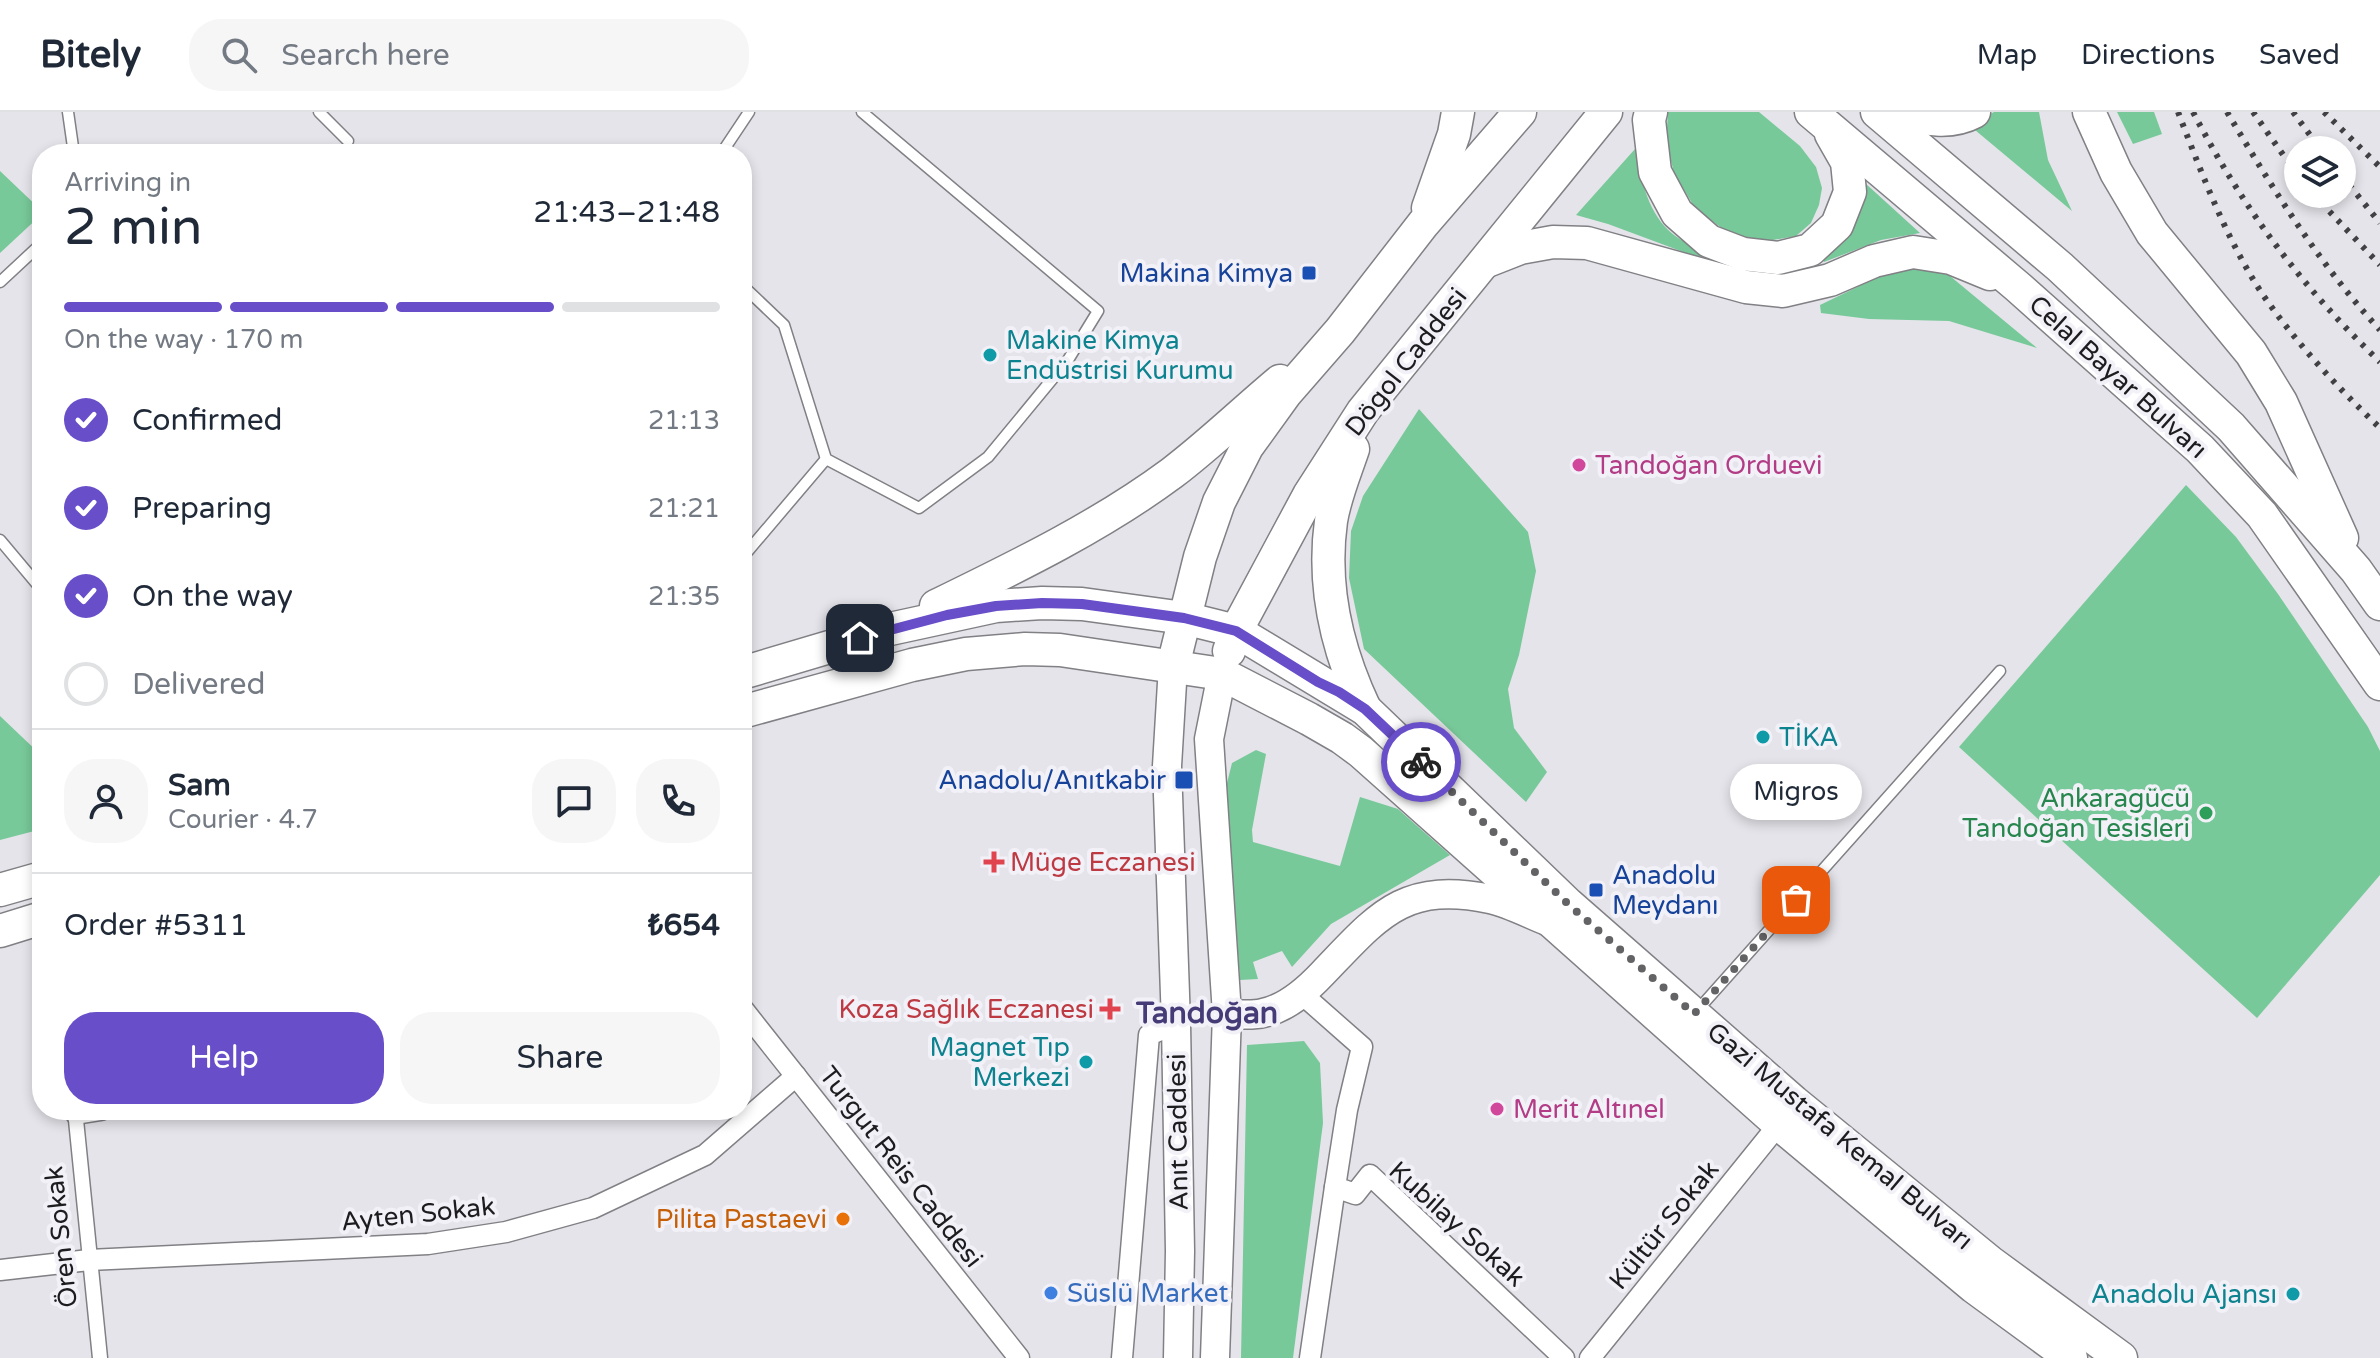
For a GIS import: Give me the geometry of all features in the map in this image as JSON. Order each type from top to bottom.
[{"type":"main road","points":[[1423,224],[1454,134],[1458,112]]},
{"type":"main road","points":[[1173,666],[1200,557],[1219,502],[1247,447],[1286,393],[1340,331],[1423,224],[1520,112]]},
{"type":"main road","name":"Dögol Caddesi","points":[[1222,674],[1236,631],[1309,495],[1363,411],[1606,112]]},
{"type":"main road","points":[[1651,112],[1649,120],[1655,172],[1677,213],[1709,241],[1743,254],[1778,258],[1810,250],[1837,225],[1850,192],[1847,162],[1818,118]]},
{"type":"main road","name":"Celal Bayar Bulvarı","points":[[1877,112],[2060,267],[2231,427],[2356,570],[2380,604]]},
{"type":"main road","points":[[1899,112],[1931,121],[1967,116],[1974,112]]},
{"type":"main road","points":[[2089,112],[2116,172],[2152,233],[2251,353],[2281,402],[2356,570]]},
{"type":"main road","name":"Celal Bayar Bulvarı","points":[[1818,118],[2018,287],[2200,449],[2262,515],[2380,684]]},
{"type":"main road","points":[[1486,262],[1520,248],[1553,242],[1587,243],[1746,287],[1783,291],[1830,280],[1874,261],[1913,252],[1951,258],[2018,287]]},
{"type":"main road","points":[[890,629],[1101,520],[1172,473],[1340,331]]},
{"type":"main road","points":[[1363,411],[1332,520],[1329,551],[1336,629],[1352,682],[1365,709]]},
{"type":"main road","points":[[752,670],[890,629],[996,606],[1082,604],[1184,618],[1236,631]]},
{"type":"main road","name":"Gazi Mustafa Kemal Bulvarı","points":[[1236,631],[1365,709],[1568,904],[1794,1102],[1990,1262],[2121,1358]]},
{"type":"main road","points":[[752,709],[912,665],[966,654],[1025,649],[1060,650],[1222,674]]},
{"type":"main road","name":"Anıt Caddesi","points":[[1173,666],[1167,766],[1176,1023],[1180,1251],[1178,1358]]},
{"type":"main road","name":"Gazi Mustafa Kemal Bulvarı","points":[[1222,674],[1309,719],[1361,752],[1779,1124],[1974,1287],[2071,1358]]},
{"type":"main road","name":"Anıt Caddesi","points":[[1215,1358],[1227,1014],[1209,739],[1222,674]]},
{"type":"main road","points":[[0,890],[32,881]]},
{"type":"main road","points":[[1227,1014],[1263,1013],[1303,995],[1369,925],[1397,905],[1423,896],[1492,900],[1551,923]]},
{"type":"main road","points":[[0,931],[32,927]]},
{"type":"street","points":[[1303,995],[1362,1047],[1347,1110],[1310,1358]]},
{"type":"street","name":"Turgut Reis Caddesi","points":[[752,1021],[1019,1358]]},
{"type":"street","points":[[1122,1358],[1149,1035],[1176,1023]]},
{"type":"street","name":"Ayten Sokak","points":[[752,1114],[796,1076]]},
{"type":"street","name":"Ören Sokak","points":[[77,1120],[100,1358]]},
{"type":"street","name":"Ayten Sokak","points":[[0,1270],[89,1260],[428,1244],[506,1232],[593,1208],[705,1155],[745,1120]]},
{"type":"street","name":"Kültür Sokak","points":[[1590,1358],[1779,1124]]},
{"type":"street","name":"Kubilay Sokak","points":[[1335,1187],[1355,1194],[1370,1175],[1564,1358]]},
{"type":"lane","points":[[68,112],[73,144]]},
{"type":"lane","points":[[319,112],[348,141]]},
{"type":"lane","points":[[728,144],[749,112]]},
{"type":"lane","points":[[752,295],[784,325],[826,459],[919,508],[988,457],[1068,360],[1098,311],[862,112]]},
{"type":"lane","points":[[0,282],[32,252]]},
{"type":"lane","points":[[752,541],[826,459]]},
{"type":"lane","points":[[0,540],[32,578]]},
{"type":"lane","points":[[1694,1014],[2000,671]]},
{"type":"green space","points":[[1668,112],[1759,112],[1800,146],[1816,167],[1822,188],[1811,223],[1796,236],[1773,240],[1747,239],[1723,229],[1695,208],[1674,173],[1666,141]]},
{"type":"green space","points":[[1994,112],[2039,112],[2048,160],[2072,211],[1969,125]]},
{"type":"green space","points":[[2117,112],[2154,112],[2162,134],[2133,144]]},
{"type":"green space","points":[[1635,149],[1643,184],[1658,217],[1674,235],[1714,258],[1713,263],[1576,215]]},
{"type":"green space","points":[[0,171],[32,201],[32,223],[0,253]]},
{"type":"green space","points":[[1865,183],[1920,233],[1881,240],[1824,262],[1821,257],[1860,209]]},
{"type":"green space","points":[[1914,269],[1932,270],[1950,276],[2037,348],[1949,321],[1869,319],[1821,313],[1820,305],[1878,277]]},
{"type":"green space","points":[[1419,409],[1528,532],[1536,571],[1519,655],[1508,689],[1514,728],[1547,772],[1526,802],[1364,649],[1349,578],[1351,531],[1363,496]]},
{"type":"green space","name":"Ankaragücü Tandoğan Tesisleri","points":[[2186,485],[2236,537],[2278,594],[2368,727],[2380,751],[2380,875],[2257,1018],[1959,747]]},
{"type":"green space","points":[[0,716],[32,746],[32,832],[0,840]]},
{"type":"green space","points":[[1256,750],[1266,754],[1252,830],[1253,842],[1340,866],[1360,797],[1398,809],[1450,855],[1331,924],[1292,967],[1282,951],[1253,962],[1258,979],[1240,980],[1226,787],[1232,763]]},
{"type":"green space","points":[[1304,1041],[1320,1063],[1323,1123],[1293,1358],[1241,1358],[1247,1045]]},
{"type":"railway","points":[[2178,112],[2226,229],[2263,295],[2318,364],[2380,428]]},
{"type":"railway","points":[[2193,112],[2233,182],[2276,245],[2325,305],[2380,362]]},
{"type":"railway","points":[[2227,112],[2317,252],[2380,330]]},
{"type":"railway","points":[[2253,112],[2284,156]]},
{"type":"railway","points":[[2293,112],[2311,136]]},
{"type":"railway","points":[[2324,112],[2380,167]]},
{"type":"railway","points":[[2356,193],[2380,223]]},
{"type":"railway","points":[[2326,208],[2380,265]]},
{"type":"way so far","points":[[1421,762],[1568,904],[1694,1014],[1796,900]]},
{"type":"place","name":"Makina Kimya","points":[[1309,273]]},
{"type":"place","name":"Makine Kimya Endüstrisi Kurumu","points":[[990,355]]},
{"type":"place","name":"Tandoğan Orduevi","points":[[1579,465]]},
{"type":"place","name":"TİKA","points":[[1763,737]]},
{"type":"place","name":"Anadolu/Anıtkabir","points":[[1184,780]]},
{"type":"place","name":"Ankaragücü Tandoğan Tesisleri","points":[[2206,813]]},
{"type":"place","name":"Müge Eczanesi","points":[[994,862]]},
{"type":"place","name":"Anadolu Meydanı","points":[[1596,890]]},
{"type":"place","name":"Migros","points":[[1796,900]]},
{"type":"place","name":"Koza Sağlık Eczanesi","points":[[1110,1009]]},
{"type":"place","name":"Magnet Tıp Merkezi","points":[[1086,1062]]},
{"type":"place","name":"Merit Altınel","points":[[1497,1109]]},
{"type":"place","name":"Pilita Pastaevi","points":[[843,1219]]},
{"type":"place","name":"Süslü Market","points":[[1051,1293]]},
{"type":"place","name":"Anadolu Ajansı","points":[[2293,1294]]},
{"type":"district","name":"Tandoğan","points":[[1207,1013]]},
{"type":"route","points":[[860,638],[947,615],[996,606],[1042,603],[1082,604],[1184,618],[1236,631],[1339,692],[1365,709],[1421,762]]}]
